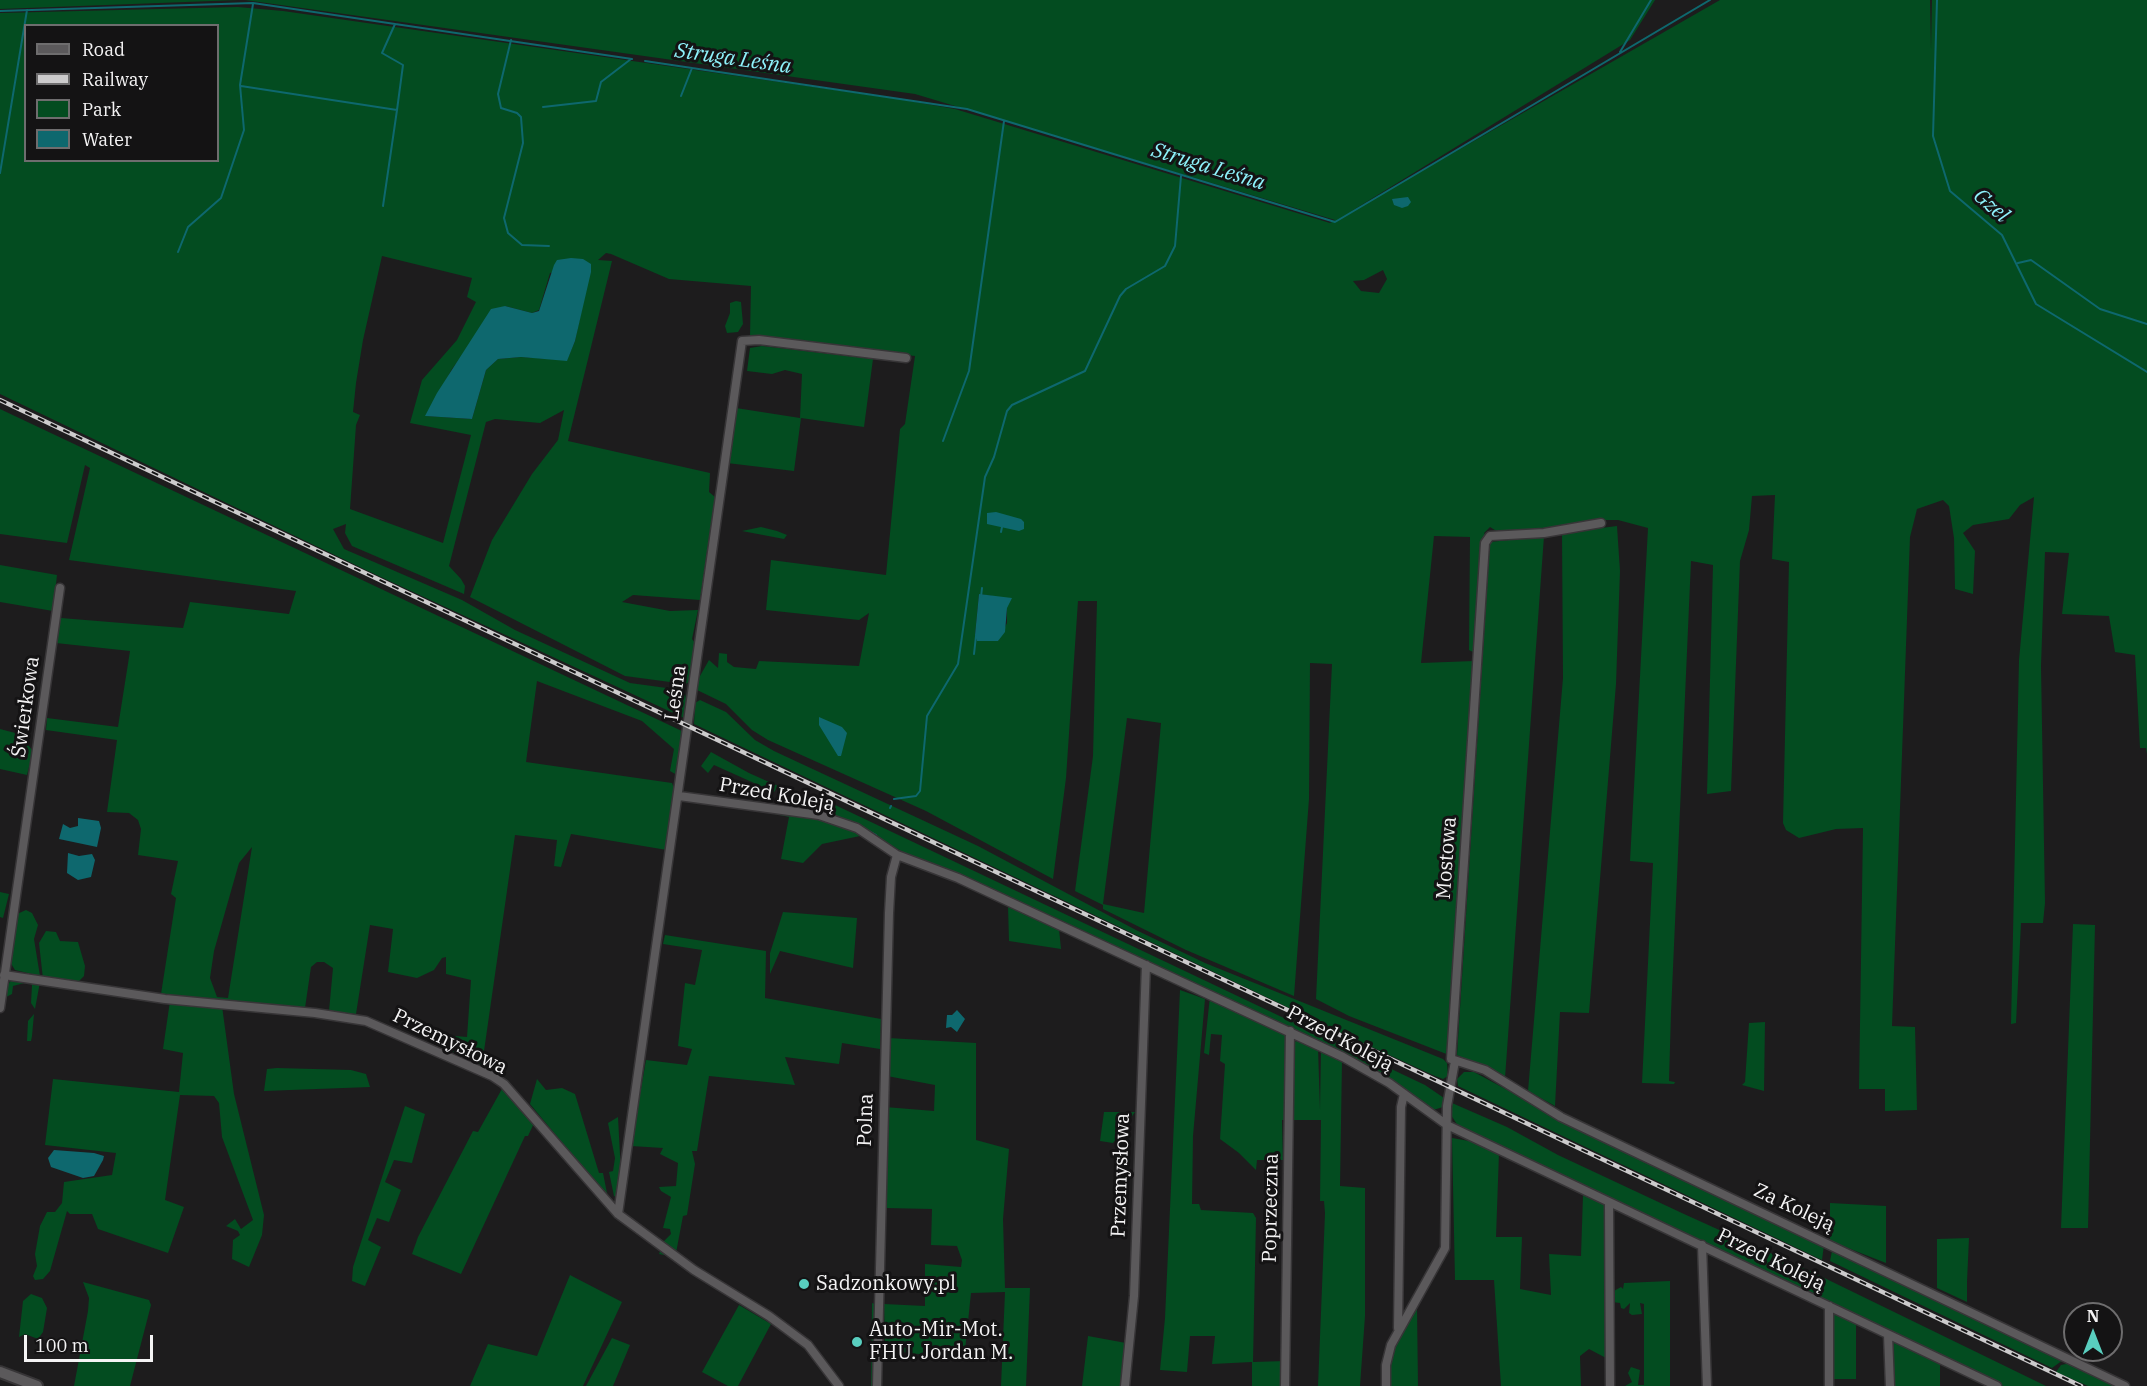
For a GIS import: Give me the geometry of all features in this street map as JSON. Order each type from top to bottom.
[{"type":"street","name":"Leśna","points":[[618,1214],[742,341],[759,340],[906,358]]},
{"type":"street","name":"Mostowa","points":[[1386,1386],[1388,1355],[1398,1328],[1445,1248],[1447,1125],[1485,543],[1490,536],[1544,533],[1601,523]]},
{"type":"street","name":"Świerkowa","points":[[0,1008],[60,588]]},
{"type":"street","name":"Przed Koleją","points":[[679,796],[819,815],[857,828],[897,855],[958,878],[1290,1031],[1375,1074],[1447,1125],[1996,1386]]},
{"type":"street","name":"Polna","points":[[878,1386],[889,924],[891,877],[897,855]]},
{"type":"street","name":"Przemysłowa","points":[[1125,1386],[1134,1296],[1146,965]]},
{"type":"street","name":"Przemysłowa","points":[[4,975],[165,999],[315,1013],[377,1025],[504,1084],[618,1214],[694,1270],[767,1315],[808,1345],[839,1386]]},
{"type":"street","name":"Poprzeczna","points":[[1285,1386],[1290,1031]]},
{"type":"street","name":"Za Koleją","points":[[1453,1060],[1485,1070],[1561,1117],[2125,1386]]},
{"type":"street","points":[[1398,1328],[1401,1107],[1404,1095]]},
{"type":"street","points":[[1609,1204],[1610,1386]]},
{"type":"street","points":[[1702,1245],[1707,1386]]},
{"type":"street","points":[[1829,1306],[1829,1386]]},
{"type":"street","points":[[1888,1335],[1890,1386]]},
{"type":"street","points":[[0,1372],[37,1386]]},
{"type":"green space","points":[[0,0],[239,0],[0,9]]},
{"type":"green space","points":[[245,0],[1655,0],[1630,40],[1350,212],[1720,0],[1930,0],[1931,49],[1932,0],[2147,0],[2147,754],[2146,748],[2140,748],[2135,655],[2115,652],[2109,616],[2062,614],[2069,553],[2045,552],[2041,666],[2045,903],[2043,923],[2021,923],[2016,1023],[2011,1024],[2019,660],[2034,497],[2020,505],[2009,519],[1973,525],[1963,533],[1975,551],[1973,594],[1955,589],[1954,538],[1949,506],[1943,500],[1917,509],[1910,537],[1892,1026],[1915,1027],[1917,1110],[1885,1111],[1885,1089],[1859,1089],[1863,828],[1836,829],[1799,838],[1786,830],[1783,823],[1789,562],[1772,559],[1775,495],[1752,496],[1749,530],[1740,561],[1731,791],[1707,794],[1713,565],[1691,561],[1671,1013],[1669,1081],[1675,1082],[1674,1084],[1642,1083],[1653,863],[1630,861],[1648,528],[1618,520],[1600,520],[1559,530],[1498,532],[1490,527],[1484,533],[1487,537],[1473,652],[1469,650],[1470,537],[1434,536],[1421,663],[1474,661],[1449,1055],[1349,1016],[1316,999],[1332,664],[1310,663],[1309,799],[1294,996],[1186,950],[1103,909],[1103,905],[1075,891],[1093,756],[1097,601],[1078,601],[1066,778],[1053,879],[926,811],[768,740],[752,730],[726,704],[697,690],[696,683],[709,660],[718,668],[719,653],[727,654],[727,662],[734,667],[756,669],[759,661],[859,666],[869,613],[859,620],[766,610],[771,560],[886,575],[900,429],[905,424],[915,356],[750,337],[751,286],[669,279],[606,253],[598,260],[612,261],[568,441],[710,473],[709,492],[715,497],[700,600],[633,595],[622,602],[670,611],[698,610],[692,639],[696,644],[692,681],[685,684],[625,676],[470,597],[492,540],[532,474],[558,440],[564,410],[540,423],[495,419],[486,422],[449,566],[465,586],[464,594],[352,546],[345,533],[346,524],[333,529],[344,549],[462,600],[515,630],[630,683],[674,689],[685,694],[687,703],[684,718],[368,571],[0,394],[0,13],[238,7],[283,11],[898,99],[955,109],[1330,223],[1335,220],[915,94]],"holes":[[[382,256],[472,278],[467,297],[476,302],[457,340],[422,380],[410,423],[471,435],[443,543],[350,509],[356,425],[360,415],[353,412],[356,383]],[[591,264],[575,341],[567,360],[521,357],[498,359],[486,370],[472,419],[426,416],[452,369],[483,326],[505,306],[532,313],[539,310],[550,273]],[[1383,270],[1387,279],[1379,293],[1361,291],[1353,281],[1364,280]],[[979,594],[992,596],[1007,608],[1007,623],[998,641],[977,641],[975,635]],[[1127,718],[1161,723],[1144,913],[1103,904]]]},
{"type":"green space","points":[[741,302],[743,324],[738,332],[727,333],[725,326],[730,313],[730,303]]},
{"type":"green space","points":[[762,346],[873,359],[864,427],[801,418],[794,471],[727,463],[736,408],[800,418],[802,374],[785,370],[772,374],[747,371],[750,348]]},
{"type":"green space","points":[[0,409],[684,732],[677,775],[670,771],[674,749],[642,721],[537,681],[526,762],[672,783],[674,788],[667,850],[571,834],[561,867],[554,866],[557,840],[515,835],[482,1065],[440,1046],[443,1035],[467,1037],[471,980],[446,974],[446,957],[442,958],[434,970],[417,978],[388,972],[393,929],[370,925],[356,1014],[329,1011],[333,968],[324,962],[317,962],[311,967],[305,1008],[161,994],[176,898],[171,894],[178,861],[138,855],[141,829],[138,820],[129,813],[107,812],[117,740],[46,730],[47,718],[118,727],[130,651],[56,643],[59,620],[61,618],[183,628],[190,602],[289,614],[296,591],[69,560],[90,468],[85,465],[67,543],[0,534]],"holes":[[[252,847],[228,998],[217,997],[210,978],[214,951],[239,863]]]},
{"type":"green space","points":[[1617,526],[1620,571],[1616,684],[1589,1013],[1560,1012],[1555,1106],[1528,1091],[1563,678],[1562,533]]},
{"type":"green space","points":[[761,527],[787,535],[784,539],[742,531]]},
{"type":"green space","points":[[1544,536],[1505,1078],[1457,1055],[1490,542]]},
{"type":"green space","points":[[0,565],[57,575],[53,611],[0,602]]},
{"type":"green space","points":[[700,700],[726,712],[755,740],[774,751],[978,846],[1136,930],[1205,963],[1443,1059],[1447,1063],[1448,1076],[1443,1079],[1435,1076],[1348,1036],[694,724],[695,703]]},
{"type":"green space","points":[[0,729],[19,734],[33,751],[27,775],[0,769]]},
{"type":"green space","points":[[711,752],[778,786],[774,792],[714,765],[708,773],[701,766]]},
{"type":"green space","points":[[812,794],[1425,1085],[1444,1098],[1443,1107],[1430,1111],[1279,1023],[1054,917],[919,861],[880,839],[809,811]]},
{"type":"green space","points":[[757,810],[816,818],[845,826],[860,836],[822,844],[803,863],[781,859],[789,817]]},
{"type":"green space","points":[[0,892],[9,894],[3,918],[0,917]]},
{"type":"green space","points":[[1008,906],[1059,929],[1061,949],[1009,941]]},
{"type":"green space","points":[[26,910],[32,913],[38,925],[34,939],[40,976],[15,970],[10,962],[17,914]]},
{"type":"green space","points":[[783,912],[857,918],[853,968],[780,951],[770,974],[770,953]]},
{"type":"green space","points":[[2073,924],[2095,925],[2088,1228],[2061,1228]]},
{"type":"green space","points":[[46,931],[56,932],[60,941],[78,942],[85,966],[84,976],[77,983],[43,979],[39,943]]},
{"type":"green space","points":[[665,935],[766,951],[765,998],[881,1019],[880,1049],[842,1043],[839,1064],[785,1057],[795,1085],[709,1076],[697,1151],[692,1151],[695,1164],[687,1215],[683,1216],[676,1253],[664,1255],[659,1254],[664,1241],[671,1234],[670,1229],[663,1228],[671,1197],[659,1187],[676,1186],[678,1163],[660,1154],[663,1148],[631,1146],[646,1060],[687,1065],[692,1049],[678,1046],[685,983],[695,985],[702,950],[663,944]]},
{"type":"green space","points":[[12,979],[40,982],[35,1009],[31,1003],[32,985],[28,982],[13,986],[12,994],[6,997],[7,986]]},
{"type":"green space","points":[[1180,990],[1205,999],[1193,1136],[1192,1204],[1199,1204],[1201,1210],[1253,1213],[1256,1218],[1253,1362],[1286,1361],[1285,1386],[1252,1386],[1252,1362],[1212,1364],[1215,1336],[1190,1336],[1187,1372],[1160,1370],[1165,1318]]},
{"type":"green space","points":[[1210,996],[1285,1034],[1286,1120],[1282,1120],[1283,1160],[1257,1160],[1256,1170],[1220,1139],[1225,1064],[1220,1061],[1222,1035],[1211,1034],[1209,1055],[1204,1053]]},
{"type":"green space","points":[[170,1001],[222,1006],[234,1094],[264,1215],[262,1235],[249,1267],[232,1259],[233,1240],[240,1235],[238,1231],[226,1226],[235,1219],[241,1229],[253,1220],[222,1137],[219,1103],[214,1096],[180,1095],[165,1200],[184,1207],[168,1253],[98,1229],[92,1214],[70,1214],[67,1211],[50,1271],[43,1279],[35,1280],[33,1276],[37,1266],[35,1254],[40,1226],[47,1212],[55,1212],[62,1203],[64,1182],[112,1175],[116,1153],[45,1145],[53,1079],[179,1092],[183,1053],[163,1049]]},
{"type":"green space","points":[[34,1014],[31,1041],[27,1041],[28,1021]]},
{"type":"green space","points":[[1765,1022],[1764,1091],[1742,1085],[1745,1082],[1749,1023]]},
{"type":"green space","points":[[888,1038],[976,1043],[976,1140],[1009,1149],[1003,1219],[1005,1288],[1030,1288],[1026,1386],[1001,1386],[1005,1292],[971,1293],[964,1360],[930,1358],[927,1355],[885,1350],[884,1304],[925,1306],[925,1264],[961,1267],[962,1260],[957,1246],[931,1245],[932,1209],[885,1208],[885,1107],[934,1111],[935,1085],[887,1076]]},
{"type":"green space","points":[[1302,1040],[1318,1047],[1320,1110],[1321,1050],[1342,1061],[1340,1186],[1365,1188],[1365,1316],[1360,1386],[1318,1386],[1325,1213],[1324,1201],[1320,1201],[1321,1120],[1289,1120],[1293,1042]]},
{"type":"green space","points":[[267,1069],[351,1070],[366,1074],[370,1087],[264,1091]]},
{"type":"green space","points":[[1464,1072],[1474,1072],[1600,1140],[1824,1245],[1822,1260],[1458,1086],[1457,1079]]},
{"type":"green space","points":[[537,1079],[546,1090],[562,1088],[575,1094],[599,1173],[603,1173],[608,1198],[530,1104]]},
{"type":"green space","points":[[503,1087],[535,1121],[528,1136],[525,1136],[461,1274],[412,1254],[418,1237],[473,1131],[478,1132]]},
{"type":"green space","points":[[1452,1103],[1507,1127],[1558,1155],[1810,1271],[2046,1386],[2003,1386],[1569,1178],[1460,1129],[1451,1115]]},
{"type":"green space","points":[[405,1106],[425,1114],[412,1163],[394,1160],[385,1182],[401,1190],[389,1222],[377,1218],[368,1240],[381,1247],[365,1286],[352,1281],[353,1267]]},
{"type":"green space","points":[[1104,1112],[1135,1112],[1113,1143],[1100,1141]]},
{"type":"green space","points":[[618,1117],[621,1174],[617,1198],[614,1196],[609,1172],[613,1171],[615,1158],[608,1123]]},
{"type":"green space","points":[[1452,1138],[1475,1142],[1499,1153],[1496,1237],[1522,1237],[1520,1289],[1551,1295],[1549,1254],[1581,1256],[1583,1195],[1605,1205],[1606,1358],[1589,1349],[1580,1356],[1581,1386],[1501,1386],[1494,1280],[1455,1280]]},
{"type":"green space","points":[[1830,1203],[1886,1206],[1886,1263],[1830,1241]]},
{"type":"green space","points":[[1969,1238],[1967,1302],[1937,1288],[1937,1239]]},
{"type":"green space","points":[[1832,1251],[2063,1360],[2052,1368],[1830,1261]]},
{"type":"green space","points":[[570,1275],[622,1302],[583,1386],[470,1386],[488,1344],[537,1356]]},
{"type":"green space","points":[[1670,1281],[1670,1386],[1625,1386],[1632,1382],[1628,1373],[1631,1367],[1640,1370],[1638,1385],[1644,1385],[1644,1304],[1640,1303],[1642,1314],[1632,1315],[1629,1313],[1630,1303],[1624,1309],[1621,1308],[1620,1303],[1612,1302],[1612,1292],[1621,1287],[1623,1289],[1624,1283]]},
{"type":"green space","points":[[83,1282],[149,1300],[151,1305],[130,1386],[74,1386],[88,1311],[89,1298]]},
{"type":"green space","points":[[31,1294],[42,1298],[47,1308],[43,1332],[38,1339],[25,1334],[19,1337],[23,1301]]},
{"type":"green space","points":[[872,1303],[875,1304],[874,1386],[871,1386]]},
{"type":"green space","points":[[739,1305],[771,1324],[738,1386],[728,1386],[702,1372]]},
{"type":"green space","points":[[1413,1307],[1417,1307],[1418,1386],[1388,1386],[1390,1356]]},
{"type":"green space","points":[[1834,1313],[1856,1323],[1856,1379],[1831,1379],[1831,1316]]},
{"type":"green space","points":[[1088,1336],[1126,1343],[1122,1386],[1082,1386]]},
{"type":"green space","points":[[612,1338],[630,1345],[613,1386],[586,1386]]},
{"type":"green space","points":[[1890,1340],[1940,1362],[1940,1386],[1892,1386]]},
{"type":"green space","points":[[2071,1363],[2118,1386],[2088,1386],[2056,1372],[2061,1365]]},
{"type":"water","points":[[1408,197],[1411,202],[1402,208],[1394,205],[1392,199]]},
{"type":"water","points":[[583,259],[591,264],[591,272],[575,341],[567,361],[521,357],[498,359],[486,370],[472,419],[425,416],[437,393],[491,309],[505,306],[532,313],[539,311],[557,260]]},
{"type":"water","points":[[996,512],[1021,519],[1024,522],[1024,529],[1019,531],[987,524],[987,513]]},
{"type":"water","points":[[979,594],[1012,598],[1007,608],[1005,632],[998,641],[977,641],[975,635]]},
{"type":"water","points":[[819,717],[842,727],[847,733],[841,756],[838,756],[819,725]]},
{"type":"water","points":[[78,818],[99,821],[101,828],[97,847],[59,839],[63,824],[70,828],[78,826]]},
{"type":"water","points":[[68,853],[79,856],[92,854],[95,860],[91,877],[78,880],[67,873]]},
{"type":"water","points":[[957,1010],[965,1019],[957,1032],[951,1027],[946,1028],[947,1015],[952,1015]]},
{"type":"water","points":[[54,1150],[104,1156],[94,1176],[83,1178],[51,1167],[48,1158]]},
{"type":"waterway","points":[[1620,52],[1651,0]]},
{"type":"waterway","name":"Struga Leśna","points":[[645,61],[967,109],[1335,222],[1710,0]]},
{"type":"waterway","name":"Gzel","points":[[1937,0],[1933,136],[1950,191],[2002,235],[2036,304],[2147,372]]},
{"type":"waterway","name":"Struga Leśna","points":[[0,11],[253,3],[632,59]]},
{"type":"waterway","points":[[178,252],[188,227],[221,198],[244,130],[240,85],[253,4]]},
{"type":"waterway","points":[[25,24],[27,10]]},
{"type":"waterway","points":[[395,24],[382,53],[403,65],[397,110]]},
{"type":"waterway","points":[[0,173],[24,28]]},
{"type":"waterway","points":[[511,40],[498,94],[501,108],[517,113],[521,117],[523,143],[504,218],[508,233],[522,245],[549,246]]},
{"type":"waterway","points":[[543,107],[596,101],[601,82],[631,59]]},
{"type":"waterway","points":[[681,96],[692,68]]},
{"type":"waterway","points":[[241,86],[397,110],[383,206]]},
{"type":"waterway","points":[[943,441],[969,371],[1004,121]]},
{"type":"waterway","points":[[894,799],[916,796],[920,791],[927,716],[958,664],[985,477],[994,457],[1007,411],[1012,405],[1085,371],[1120,296],[1126,289],[1165,266],[1175,246],[1181,176]]},
{"type":"waterway","points":[[2018,263],[2031,260],[2100,309],[2147,324]]},
{"type":"waterway","points":[[1001,532],[1002,527]]},
{"type":"waterway","points":[[981,597],[982,588]]},
{"type":"waterway","points":[[974,654],[976,636]]},
{"type":"waterway","points":[[869,831],[876,835]]},
{"type":"railway","points":[[0,400],[2081,1386]]},
{"type":"place","name":"Sadzonkowy.pl","points":[[804,1284]]},
{"type":"place","name":"Auto-Mir-Mot. FHU. Jordan M.","points":[[857,1342]]}]
